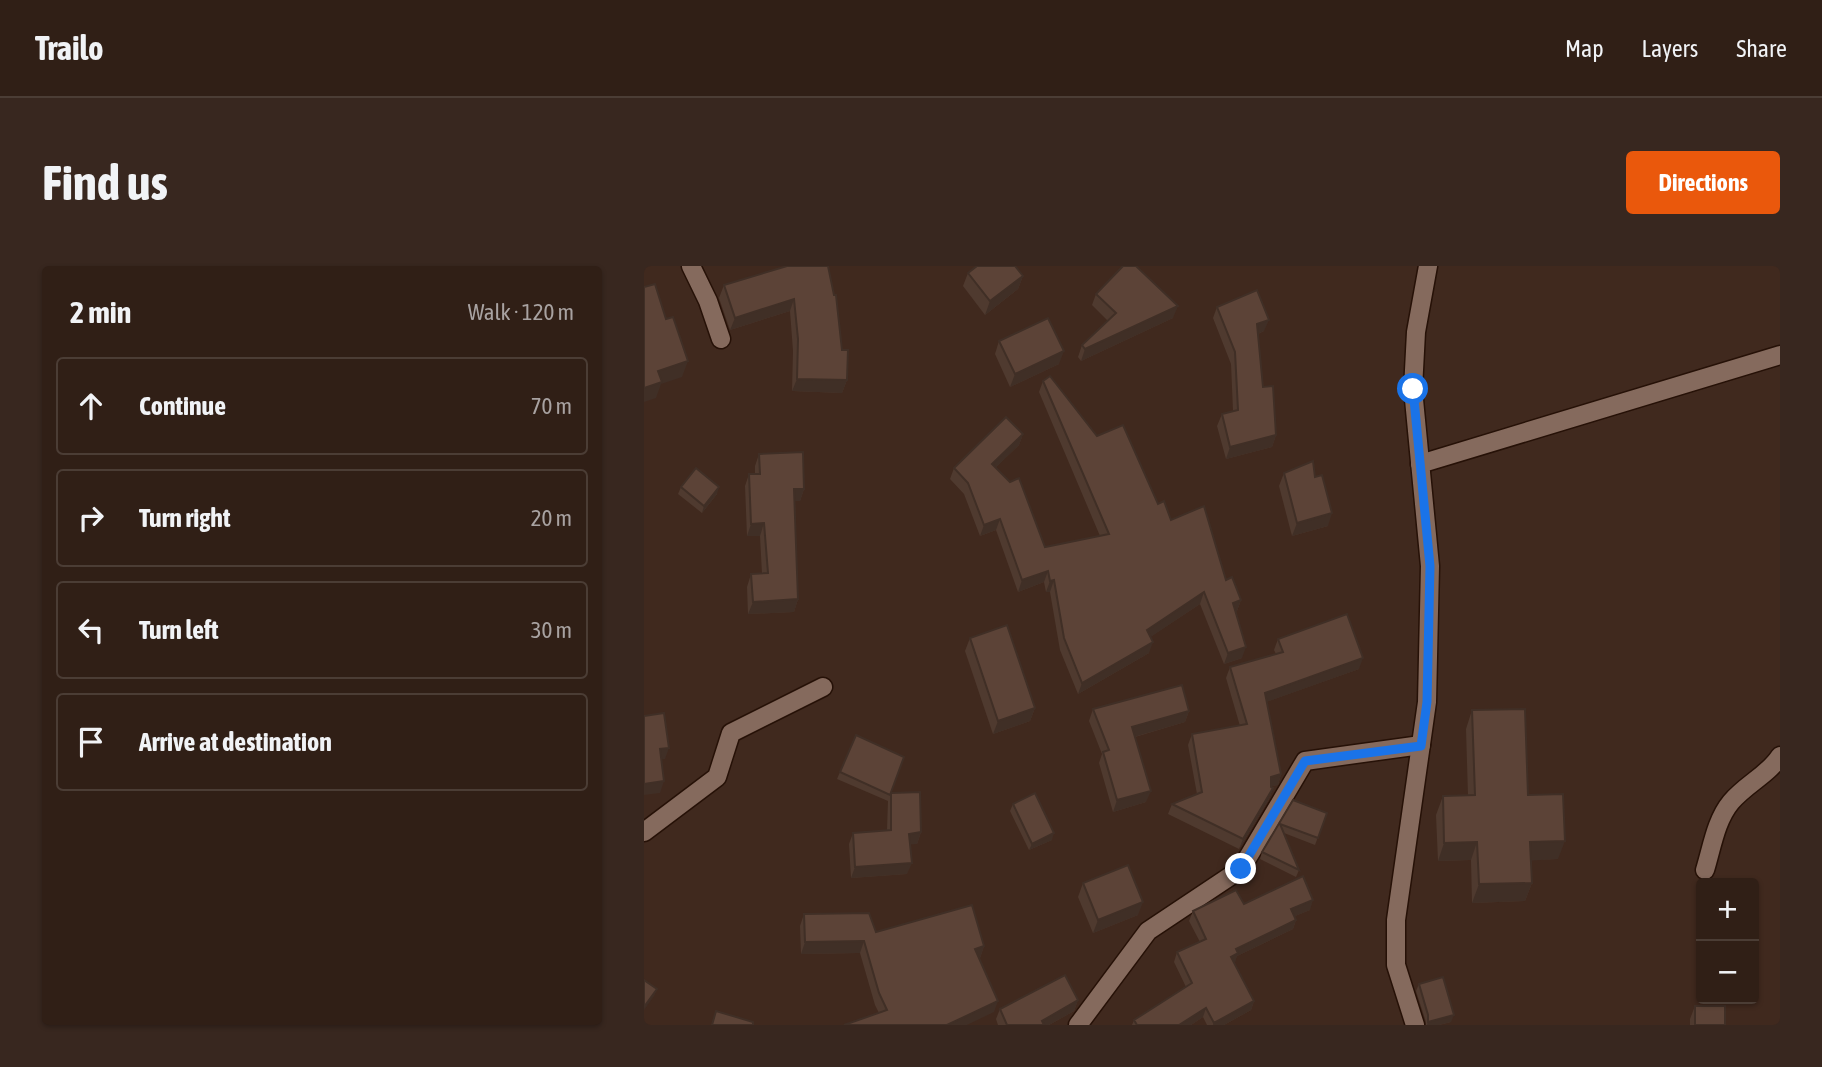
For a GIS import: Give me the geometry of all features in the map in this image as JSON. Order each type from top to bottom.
[{"type":"street","points":[[691,266],[708,301],[721,338]]},
{"type":"street","points":[[1415,1025],[1396,965],[1396,920],[1427,702],[1430,566],[1413,389],[1416,332],[1428,266]]},
{"type":"street","points":[[1420,464],[1780,355]]},
{"type":"street","points":[[644,832],[717,777],[731,733],[823,687]]},
{"type":"street","points":[[1079,1025],[1148,931],[1241,869],[1305,761],[1421,746]]},
{"type":"street","points":[[1705,870],[1720,819],[1729,804],[1774,765],[1780,756]]},
{"type":"building","points":[[787,266],[828,266],[836,295],[842,350],[848,350],[847,380],[797,379],[798,339],[794,299],[735,318],[724,285]]},
{"type":"building","points":[[977,266],[1015,266],[1023,276],[990,301],[968,273]]},
{"type":"building","points":[[1123,266],[1136,266],[1178,306],[1085,349],[1082,345],[1116,313],[1096,294]]},
{"type":"building","points":[[655,284],[666,319],[673,317],[688,361],[658,371],[662,382],[644,388],[644,287]]},
{"type":"building","points":[[1257,290],[1269,320],[1257,324],[1263,387],[1273,386],[1276,435],[1230,447],[1222,414],[1238,410],[1235,352],[1217,307]]},
{"type":"building","points":[[1048,318],[1064,351],[1015,374],[999,341]]},
{"type":"building","points":[[1050,376],[1097,436],[1123,425],[1158,504],[1164,501],[1171,520],[1204,506],[1226,580],[1232,577],[1241,600],[1233,603],[1246,647],[1228,653],[1204,592],[1147,630],[1153,642],[1082,683],[1064,638],[1054,580],[1050,581],[1048,571],[1022,580],[1000,519],[984,525],[968,483],[954,468],[1006,417],[1023,434],[992,464],[1010,482],[1019,478],[1045,547],[1109,534],[1043,381]]},
{"type":"building","points":[[803,452],[804,489],[794,489],[798,599],[753,602],[751,574],[768,573],[764,523],[751,524],[749,474],[760,474],[759,454]]},
{"type":"building","points":[[1313,461],[1315,477],[1322,475],[1332,513],[1297,523],[1284,473]]},
{"type":"building","points":[[696,468],[719,487],[704,506],[681,487]]},
{"type":"building","points":[[1347,614],[1363,658],[1265,693],[1281,774],[1271,777],[1273,788],[1243,839],[1172,804],[1202,792],[1192,734],[1247,724],[1230,667],[1283,652],[1278,639]]},
{"type":"building","points":[[1007,625],[1035,708],[998,721],[970,638]]},
{"type":"building","points":[[1182,685],[1189,711],[1132,727],[1151,791],[1117,800],[1103,752],[1109,750],[1093,709]]},
{"type":"building","points":[[1525,709],[1528,795],[1563,794],[1565,841],[1530,842],[1532,883],[1479,884],[1477,842],[1444,843],[1443,796],[1475,795],[1472,710]]},
{"type":"building","points":[[664,713],[669,748],[660,749],[664,781],[644,784],[644,716]]},
{"type":"building","points":[[856,735],[904,757],[890,795],[840,772]]},
{"type":"building","points":[[920,792],[921,832],[909,834],[912,863],[855,867],[853,833],[891,830],[891,793]]},
{"type":"building","points":[[1035,793],[1054,833],[1032,844],[1013,804]]},
{"type":"building","points":[[1293,800],[1327,813],[1318,838],[1280,824],[1299,870],[1262,852]]},
{"type":"building","points":[[1128,865],[1143,902],[1098,920],[1083,883]]},
{"type":"building","points":[[1303,876],[1313,900],[1291,909],[1296,920],[1236,949],[1238,953],[1231,957],[1254,1001],[1214,1023],[1206,1008],[1179,1025],[1137,1025],[1134,1020],[1192,983],[1177,952],[1206,939],[1193,911],[1236,890],[1244,904]]},
{"type":"building","points":[[972,905],[984,946],[975,949],[998,1001],[947,1025],[844,1025],[887,1010],[879,993],[864,941],[805,942],[804,914],[869,913],[876,932]]},
{"type":"building","points":[[1065,975],[1078,1000],[1042,1021],[1044,1025],[1007,1025],[1000,1009]]},
{"type":"building","points":[[1443,977],[1454,1015],[1428,1022],[1419,984]]},
{"type":"building","points":[[644,980],[657,989],[644,1007]]},
{"type":"building","points":[[1695,1006],[1725,1006],[1725,1025],[1695,1025]]},
{"type":"building","points":[[716,1011],[753,1022],[753,1025],[712,1025]]},
{"type":"route","points":[[1241,869],[1305,761],[1421,746],[1427,702],[1430,566],[1413,389]]}]
